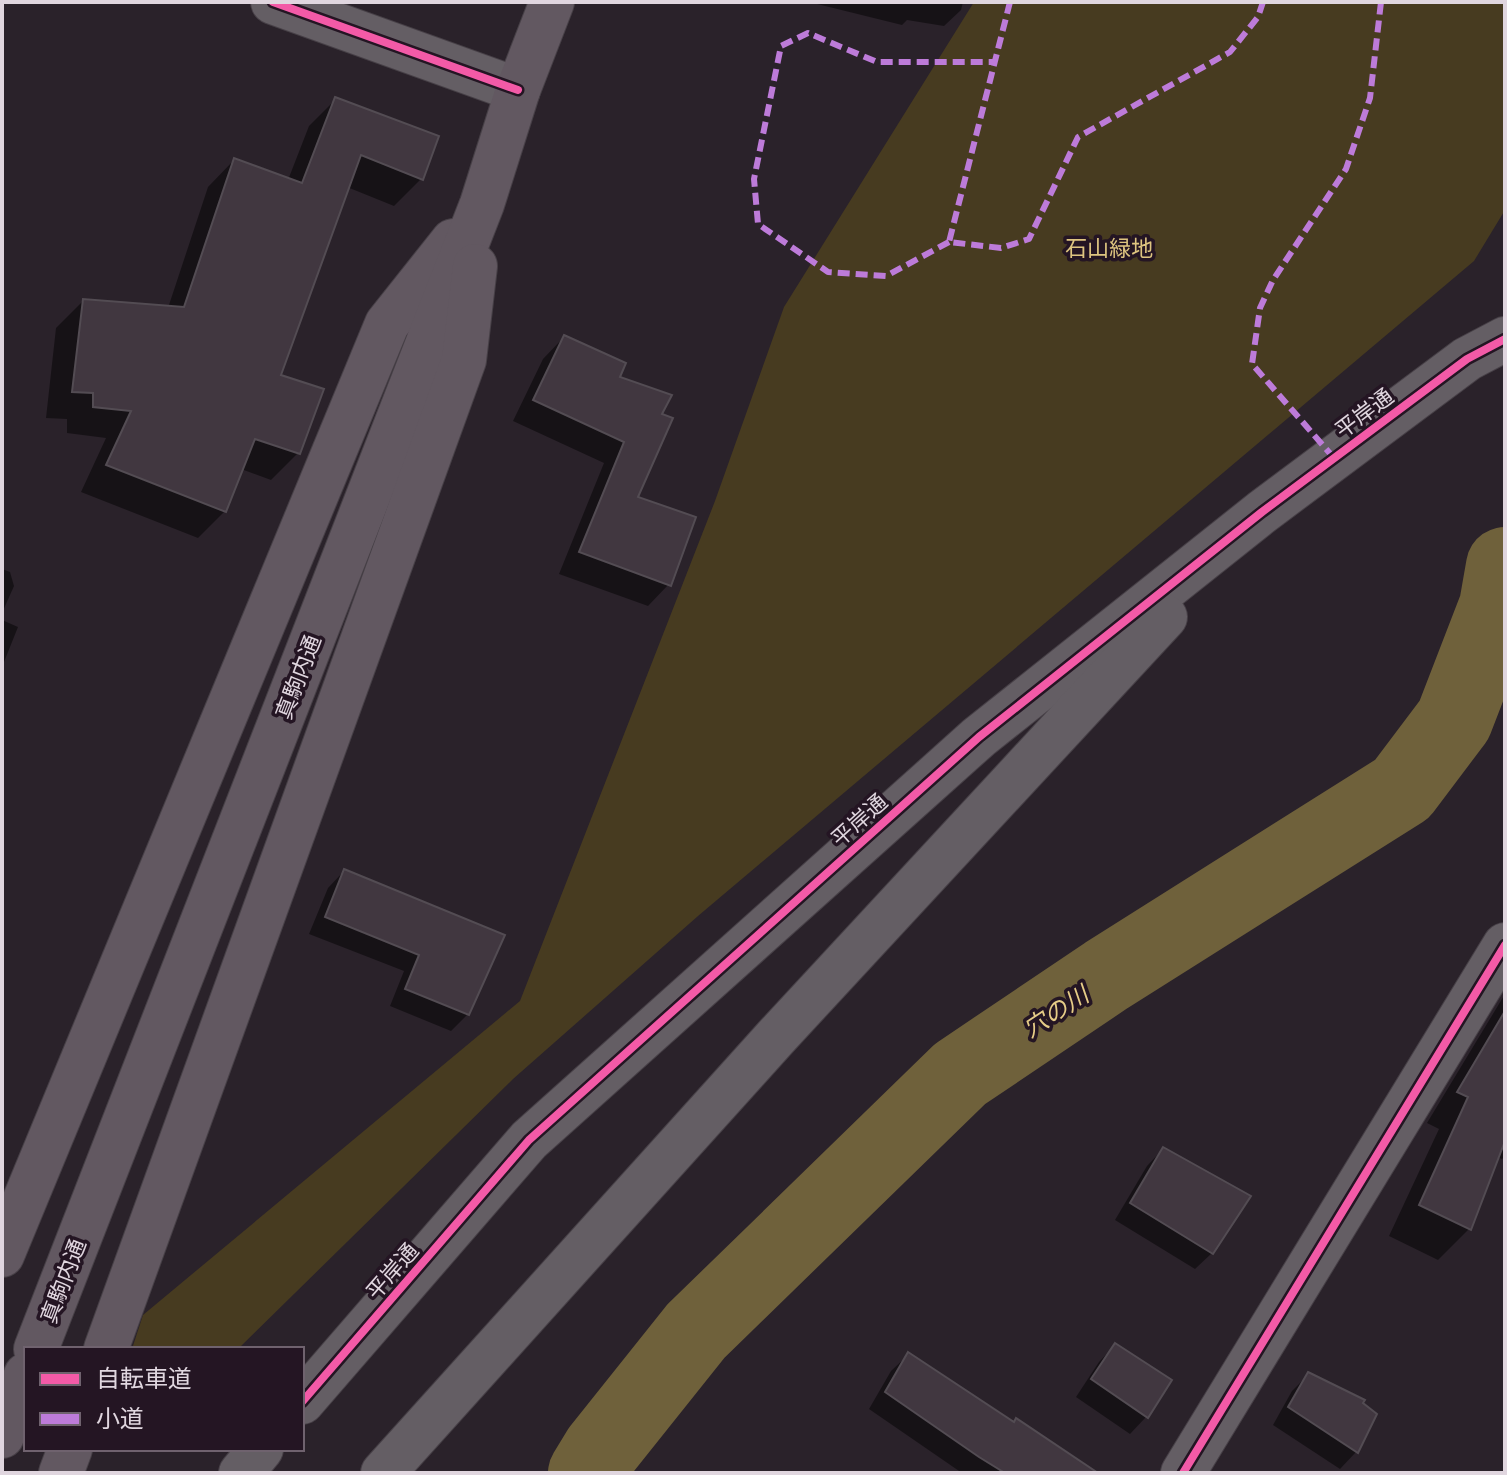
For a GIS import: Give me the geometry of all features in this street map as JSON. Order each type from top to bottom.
[{"type":"highway","name":"真駒内通","points":[[37,1347],[482,204],[518,90],[552,2]]},
{"type":"highway","points":[[2,1255],[387,324],[482,204]]},
{"type":"highway","points":[[107,1347],[464,360],[482,204]]},
{"type":"highway","points":[[2,1436],[24,1380]]},
{"type":"highway","points":[[61,1473],[69,1451]]},
{"type":"street","points":[[273,2],[518,90]]},
{"type":"street","name":"平岸通","points":[[304,1400],[529,1140],[979,737],[1262,512],[1467,359],[1505,339]]},
{"type":"street","name":"平岸通","points":[[383,1473],[776,1037],[1262,512]]},
{"type":"street","points":[[1183,1473],[1505,945]]},
{"type":"street","points":[[241,1473],[259,1451]]},
{"type":"green space","name":"石山緑地","points":[[974,2],[1505,2],[1505,210],[1474,261],[698,916],[513,1079],[240,1347],[133,1347],[143,1315],[520,1001],[715,501],[784,307]]},
{"type":"building","points":[[335,97],[439,136],[423,180],[361,155],[281,375],[324,389],[300,454],[255,439],[226,512],[106,465],[131,411],[93,407],[93,393],[72,392],[83,299],[184,307],[234,158],[302,183]]},
{"type":"building","points":[[564,335],[626,363],[620,377],[672,395],[662,414],[673,418],[638,497],[696,517],[671,586],[579,552],[624,442],[533,400]]},
{"type":"building","points":[[344,869],[505,935],[469,1015],[405,989],[419,955],[325,917]]},
{"type":"building","points":[[1505,1011],[1505,1141],[1471,1230],[1419,1205],[1468,1097],[1457,1092]]},
{"type":"building","points":[[1163,1147],[1251,1196],[1213,1254],[1130,1203]]},
{"type":"building","points":[[1115,1343],[1172,1380],[1148,1418],[1091,1379]]},
{"type":"building","points":[[908,1352],[1098,1473],[1005,1473],[979,1457],[885,1392]]},
{"type":"building","points":[[1308,1372],[1365,1400],[1363,1403],[1377,1414],[1358,1453],[1288,1407]]},
{"type":"waterway","name":"穴の川","points":[[587,1473],[601,1450],[696,1331],[960,1074],[1107,975],[1402,789],[1454,720],[1498,606],[1505,566]]},
{"type":"marked path","points":[[1010,2],[949,242],[1001,248],[1029,239],[1078,137],[1230,52],[1258,17],[1263,2]]},
{"type":"marked path","points":[[1334,458],[1252,364],[1260,308],[1273,280],[1346,169],[1370,98],[1381,2]]},
{"type":"marked path","points":[[949,242],[886,276],[828,272],[758,224],[754,179],[781,46],[808,33],[877,62],[995,62]]},
{"type":"cycle path","points":[[273,2],[518,90]]},
{"type":"cycle path","points":[[304,1400],[529,1140],[979,737],[1262,512],[1467,359],[1505,339]]},
{"type":"cycle path","points":[[1183,1473],[1505,945]]}]
